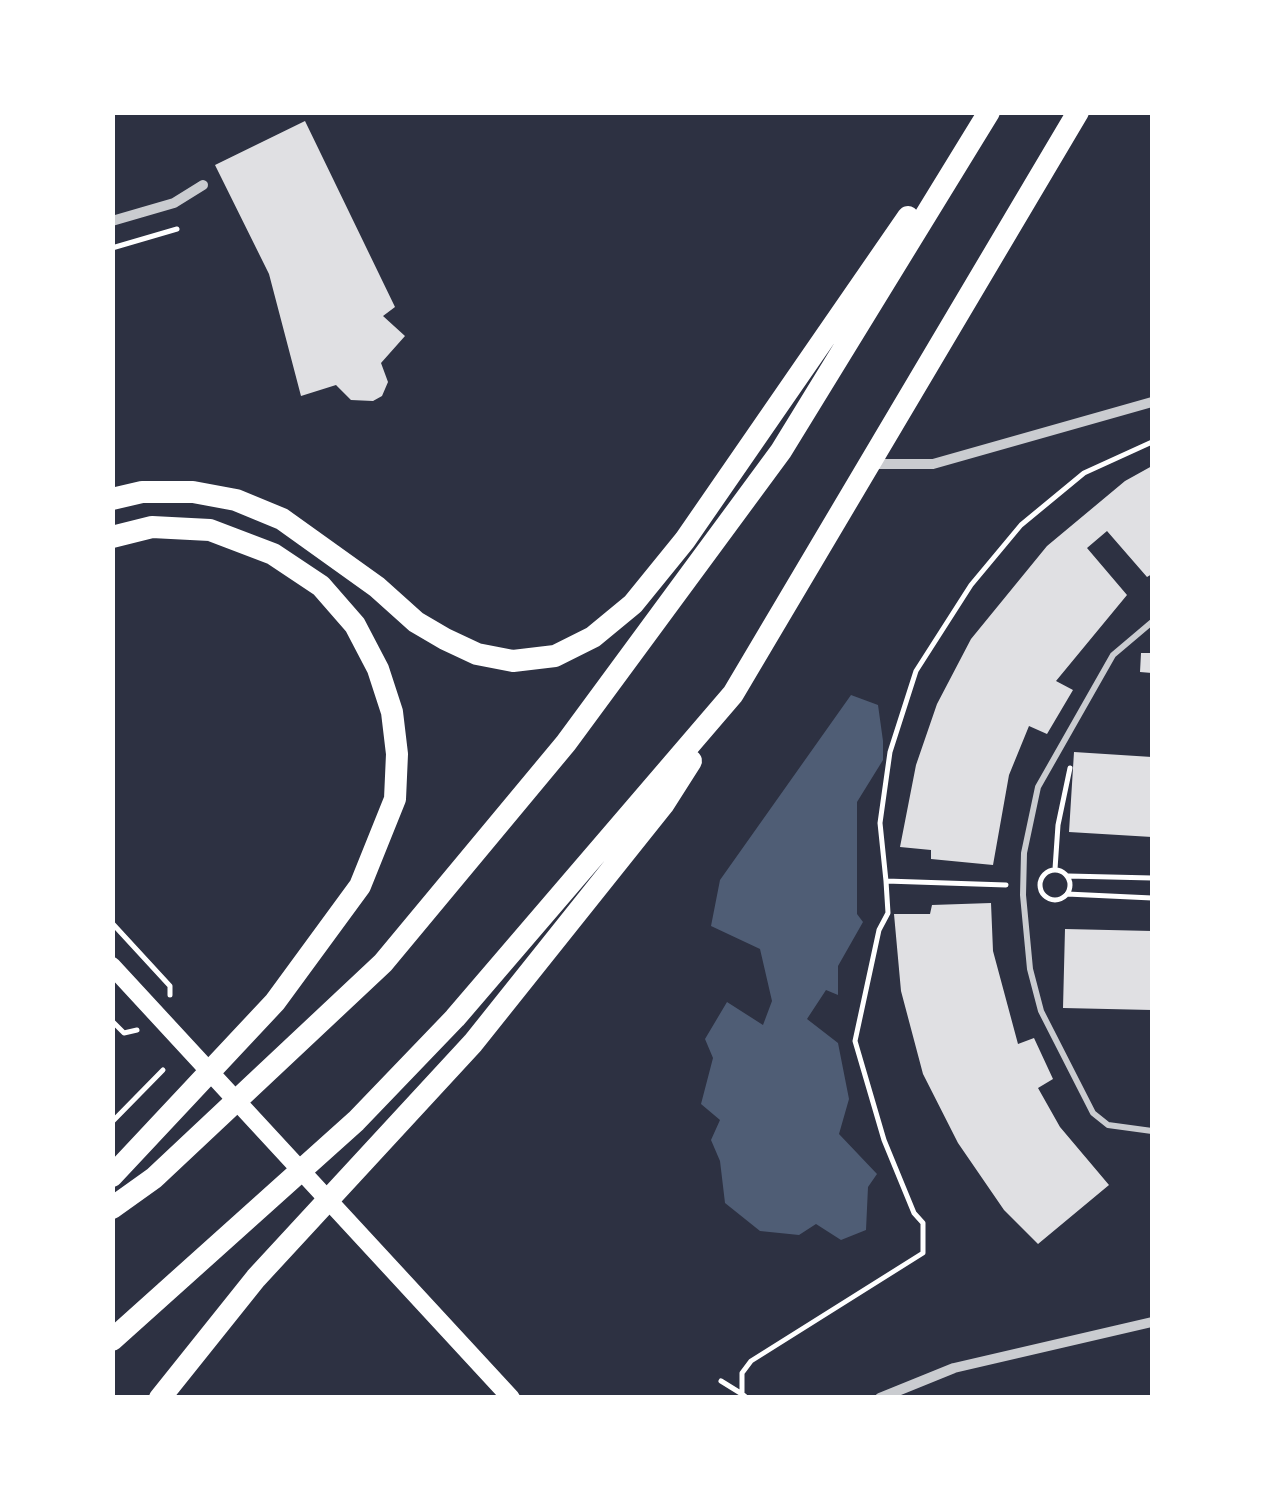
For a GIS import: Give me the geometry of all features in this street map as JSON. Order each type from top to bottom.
[{"type":"highway","points":[[112,500],[142,492],[193,492],[236,500],[282,520],[377,586],[416,622],[445,639],[477,654],[513,661],[555,656],[593,636],[633,604],[685,540],[986,112]]},
{"type":"highway","points":[[112,1208],[154,1178],[382,963],[566,742],[781,451],[986,112]]},
{"type":"highway","points":[[160,1398],[256,1278],[474,1042],[663,805],[872,464],[1078,112]]},
{"type":"highway","points":[[112,536],[152,527],[210,530],[273,554],[321,586],[355,625],[378,669],[392,712],[397,754],[394,800],[360,886],[276,1002],[112,1176]]},
{"type":"highway","points":[[112,1340],[223,1245],[369,1108],[455,1018],[733,694]]},
{"type":"main road","points":[[112,966],[511,1398]]},
{"type":"street","points":[[112,222],[174,203],[203,185]]},
{"type":"street","points":[[872,464],[933,464],[1152,402]]},
{"type":"street","points":[[880,1398],[954,1368],[1152,1322]]},
{"type":"lane","points":[[1152,622],[1113,655],[1038,787],[1024,853],[1023,895],[1030,969],[1041,1012],[1093,1112],[1108,1125],[1152,1131]]},
{"type":"path","points":[[112,248],[177,229]]},
{"type":"path","points":[[744,1396],[742,1372],[751,1361],[923,1253],[924,1223],[914,1213],[884,1140],[855,1041],[879,930],[888,913],[880,823],[890,752],[916,670],[971,585],[1021,525],[1084,473],[1152,442]]},
{"type":"path","points":[[1055,869],[1058,825],[1073,752]]},
{"type":"path","points":[[1055,869],[1068,876],[1152,878]]},
{"type":"path","points":[[1055,869],[1042,876],[1041,891],[1054,900],[1067,894],[1152,898]]},
{"type":"path","points":[[1067,894],[1068,876]]},
{"type":"path","points":[[886,881],[1010,885]]},
{"type":"path","points":[[112,923],[170,986],[170,1000]]},
{"type":"path","points":[[112,1021],[124,1033],[135,1028]]},
{"type":"path","points":[[112,1122],[163,1070]]},
{"type":"path","points":[[721,1381],[744,1396]]},
{"type":"water","points":[[851,695],[878,705],[883,741],[883,760],[857,802],[857,914],[863,922],[838,966],[838,995],[826,990],[807,1019],[838,1043],[849,1099],[839,1134],[877,1174],[868,1187],[866,1230],[841,1240],[816,1224],[799,1235],[760,1231],[725,1203],[720,1161],[711,1140],[720,1120],[701,1104],[713,1058],[705,1039],[727,1002],[763,1025],[772,1001],[760,949],[711,926],[720,880]]},
{"type":"building","points":[[305,121],[395,307],[383,316],[405,336],[381,363],[388,382],[382,396],[373,401],[351,400],[336,385],[301,396],[269,274],[215,165]]},
{"type":"building","points":[[1152,466],[1152,574],[1147,577],[1107,531],[1087,548],[1127,595],[1056,681],[1073,690],[1047,734],[1029,726],[1009,775],[993,865],[931,859],[931,850],[900,847],[916,765],[937,704],[971,639],[1047,546],[1125,481]]},
{"type":"building","points":[[1141,653],[1152,653],[1152,673],[1140,672]]},
{"type":"building","points":[[1074,752],[1152,757],[1152,837],[1069,832]]},
{"type":"building","points":[[991,903],[993,951],[1018,1044],[1034,1038],[1053,1079],[1038,1088],[1060,1127],[1109,1185],[1038,1244],[1004,1210],[958,1143],[923,1074],[901,991],[894,914],[930,914],[932,905]]},
{"type":"building","points":[[1065,929],[1152,931],[1152,1010],[1063,1008]]}]
